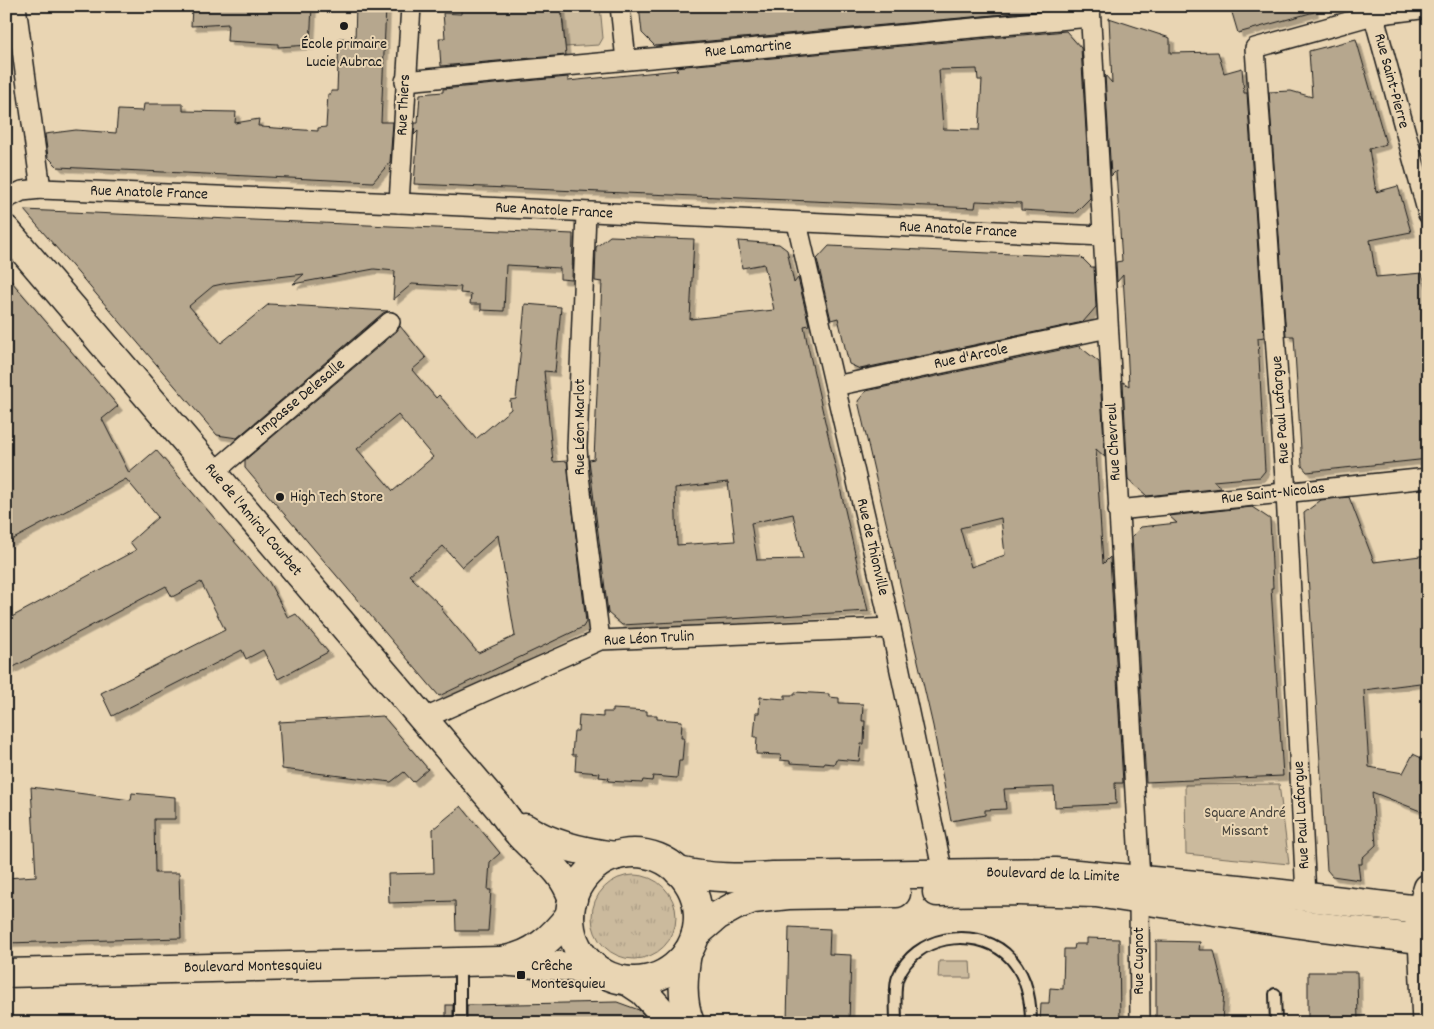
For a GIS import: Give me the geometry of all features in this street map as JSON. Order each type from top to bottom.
[{"type":"main road","name":"Rue de l'Amiral Courbet","points":[[6,230],[500,809],[525,841],[555,867],[569,890],[571,907]]},
{"type":"main road","name":"Rue de l'Amiral Courbet","points":[[500,809],[520,825],[539,836],[586,851],[615,856]]},
{"type":"main road","points":[[690,1023],[683,993],[684,972],[698,919],[694,896],[688,883],[678,871],[666,862],[637,853],[615,856],[601,863],[588,872],[579,884],[571,907],[571,932],[577,948],[588,962],[601,972],[614,978],[628,981],[645,980],[661,975],[675,965],[691,943]]},
{"type":"main road","name":"Boulevard de la Limite","points":[[678,871],[707,877],[731,878],[1047,872],[1139,889],[1307,925],[1423,940]]},
{"type":"main road","name":"Boulevard de la Limite","points":[[691,943],[718,916],[736,906],[753,900],[788,895],[1080,892],[1139,889],[1425,903]]},
{"type":"main road","points":[[1423,940],[1425,903]]},
{"type":"main road","name":"Boulevard Montesquieu","points":[[500,961],[522,956],[538,948],[553,936],[571,907]]},
{"type":"main road","name":"Boulevard Montesquieu","points":[[6,973],[460,961],[500,961],[582,968],[601,972]]},
{"type":"main road","points":[[628,981],[643,991],[672,1023]]},
{"type":"street","points":[[16,6],[41,189]]},
{"type":"street","name":"Rue Thiers","points":[[399,203],[411,6]]},
{"type":"street","points":[[620,6],[626,60]]},
{"type":"street","points":[[1372,11],[1428,8]]},
{"type":"street","name":"Rue Saint-Pierre","points":[[1372,11],[1426,203]]},
{"type":"street","name":"Rue Paul Lafargue","points":[[1306,896],[1286,493],[1255,48],[1372,11]]},
{"type":"street","name":"Rue Lamartine","points":[[405,81],[1090,12]]},
{"type":"street","name":"Rue Chevreul","points":[[1090,12],[1139,889]]},
{"type":"street","name":"Rue Anatole France","points":[[6,199],[22,191],[41,189],[399,203],[1103,236]]},
{"type":"street","name":"Rue Léon Marlot","points":[[586,213],[577,448],[600,640]]},
{"type":"street","name":"Rue de Thionville","points":[[797,223],[891,628],[943,873]]},
{"type":"street","name":"Impasse Delesalle","points":[[212,473],[390,322]]},
{"type":"street","name":"Rue d'Arcole","points":[[835,386],[1108,328]]},
{"type":"street","name":"Rue Saint-Nicolas","points":[[1118,510],[1428,478]]},
{"type":"street","name":"Rue Léon Trulin","points":[[423,719],[600,640],[891,628]]},
{"type":"street","name":"Rue Cugnot","points":[[1139,889],[1140,1023]]},
{"type":"street","points":[[1422,1023],[1423,940]]},
{"type":"lane","points":[[896,1023],[897,978],[904,966],[916,953],[930,944],[945,939],[960,938],[976,939],[993,946],[1005,953],[1014,962],[1022,974],[1028,989],[1031,1005],[1031,1023]]},
{"type":"lane","points":[[460,961],[460,1023]]},
{"type":"lane","points":[[1275,994],[1276,1023]]},
{"type":"green space","points":[[562,6],[600,6],[603,38],[599,45],[565,47]]},
{"type":"green space","name":"Square André Missant","points":[[1279,784],[1289,864],[1186,854],[1185,785]]},
{"type":"green space","points":[[634,875],[650,878],[664,887],[673,901],[676,917],[673,933],[664,947],[650,956],[634,959],[618,956],[604,947],[595,933],[592,917],[595,901],[604,887],[618,878]]},
{"type":"green space","points":[[939,961],[970,961],[971,978],[938,978]]},
{"type":"building","points":[[312,6],[310,45],[278,47],[278,44],[227,41],[228,24],[191,26],[192,7]]},
{"type":"building","points":[[356,6],[386,6],[381,122],[393,122],[390,162],[373,182],[58,167],[48,157],[45,134],[76,130],[116,133],[118,110],[143,111],[144,104],[183,104],[183,111],[236,112],[235,123],[259,119],[258,126],[261,127],[318,131],[318,128],[326,127],[328,94],[331,94],[331,91],[337,91],[339,38],[355,39]]},
{"type":"building","points":[[461,6],[561,6],[566,55],[441,66],[439,38],[445,38],[443,13],[461,14]]},
{"type":"building","points":[[639,6],[1045,6],[1048,10],[655,46],[642,33]]},
{"type":"building","points":[[1230,6],[1313,6],[1314,12],[1238,33]]},
{"type":"building","points":[[1109,18],[1170,38],[1170,53],[1218,52],[1224,73],[1242,68],[1244,93],[1247,93],[1264,337],[1258,338],[1265,471],[1260,477],[1213,481],[1222,488],[1147,496],[1128,479],[1123,382],[1129,386],[1127,343],[1123,275],[1117,282],[1116,262],[1122,261],[1116,171],[1111,176],[1105,75],[1112,83]]},
{"type":"building","points":[[1066,31],[1081,48],[1090,198],[1075,213],[1021,210],[1021,203],[976,201],[975,208],[414,184],[418,131],[414,135],[415,123],[418,123],[420,94],[443,92],[443,89],[568,77],[568,81],[678,70],[675,67]],"holes":[[[977,69],[978,80],[982,80],[979,130],[943,129],[939,70]]]},
{"type":"building","points":[[1356,39],[1386,144],[1369,149],[1376,192],[1398,186],[1411,232],[1370,240],[1376,277],[1422,273],[1428,294],[1428,459],[1307,472],[1302,466],[1294,336],[1286,336],[1269,92],[1291,91],[1312,97],[1309,51]]},
{"type":"building","points":[[24,210],[573,234],[572,280],[560,279],[560,268],[506,265],[504,311],[481,310],[481,304],[470,304],[471,294],[460,293],[461,287],[412,284],[393,300],[395,271],[374,269],[293,284],[304,274],[213,286],[189,306],[221,343],[269,304],[388,311],[383,313],[237,438],[217,435]]},
{"type":"building","points":[[610,236],[694,239],[690,319],[774,310],[764,264],[742,268],[738,241],[779,244],[787,250],[794,283],[798,278],[809,325],[804,326],[807,342],[868,611],[622,625],[608,613],[589,460],[594,459],[602,282],[595,281],[596,247]],"holes":[[[728,482],[735,541],[677,545],[675,488]],[[793,514],[803,559],[757,560],[751,523]]]},
{"type":"building","points":[[829,246],[1081,257],[1091,267],[1094,267],[1096,307],[1083,322],[860,369],[849,364],[838,318],[831,320],[817,259]]},
{"type":"building","points":[[6,275],[118,406],[102,419],[129,473],[156,450],[269,582],[288,618],[296,614],[328,652],[278,679],[263,650],[246,659],[242,650],[112,716],[101,693],[225,630],[201,582],[172,597],[166,586],[6,671],[6,620],[136,550],[130,542],[158,517],[126,479],[6,543]]},
{"type":"building","points":[[525,304],[561,307],[555,372],[544,371],[553,462],[567,461],[586,622],[583,627],[439,696],[245,468],[245,460],[397,331],[400,326],[426,358],[412,370],[436,398],[439,395],[476,439],[511,409],[510,400],[516,399]],"holes":[[[398,415],[433,457],[393,491],[357,449]],[[498,535],[515,636],[478,653],[441,609],[443,608],[409,575],[443,546],[462,567]]]},
{"type":"building","points":[[1079,346],[1099,362],[1105,457],[1096,449],[1103,564],[1110,557],[1123,783],[1115,783],[1116,804],[1055,807],[1054,787],[1004,789],[1006,809],[985,810],[985,815],[951,821],[933,726],[858,401],[866,391]],"holes":[[[1001,518],[1005,555],[971,567],[960,528]]]},
{"type":"building","points":[[1349,497],[1374,562],[1428,555],[1428,682],[1364,690],[1369,767],[1403,773],[1413,754],[1428,761],[1428,814],[1372,792],[1376,845],[1362,858],[1362,864],[1358,864],[1360,880],[1332,876],[1327,870],[1304,513],[1321,500]]},
{"type":"building","points":[[1252,507],[1270,519],[1273,588],[1271,588],[1283,776],[1146,782],[1132,536],[1141,527],[1177,523],[1169,516]]},
{"type":"building","points":[[795,692],[829,694],[829,697],[839,698],[839,703],[863,704],[862,721],[865,721],[864,744],[861,744],[859,761],[836,759],[834,764],[824,763],[824,765],[790,763],[790,761],[780,760],[781,755],[756,754],[757,737],[754,737],[756,713],[759,713],[760,697],[785,699],[785,695],[795,695]]},
{"type":"building","points":[[613,709],[647,711],[647,715],[657,715],[657,719],[682,721],[681,738],[684,738],[682,761],[679,761],[677,778],[653,776],[652,781],[643,780],[642,783],[608,781],[609,778],[599,777],[600,773],[575,771],[576,755],[572,755],[574,731],[578,731],[579,715],[603,717],[603,712],[613,712]]},
{"type":"building","points":[[383,716],[428,769],[413,782],[404,772],[391,782],[282,769],[279,722]]},
{"type":"building","points":[[31,787],[131,800],[132,793],[175,797],[175,819],[154,819],[155,873],[179,873],[181,938],[6,943],[6,878],[36,876]]},
{"type":"building","points":[[461,806],[500,853],[490,862],[488,890],[491,890],[488,931],[456,931],[455,901],[389,903],[388,874],[434,873],[433,829]]},
{"type":"building","points":[[789,927],[830,929],[829,954],[851,955],[849,1023],[787,1023]]},
{"type":"building","points":[[1087,938],[1119,939],[1120,1023],[1040,1023],[1041,1003],[1049,1003],[1050,988],[1063,989],[1064,949],[1074,949],[1075,944],[1087,944]]},
{"type":"building","points":[[1156,941],[1200,942],[1199,950],[1214,950],[1224,991],[1222,1022],[1156,1023]]},
{"type":"building","points":[[1308,972],[1357,972],[1358,1023],[1308,1023]]},
{"type":"building","points":[[617,1002],[639,1010],[651,1023],[467,1023],[467,1005]]},
{"type":"building","points":[[446,1005],[453,1005],[453,1023],[446,1023]]},
{"type":"place","name":"École primaire Lucie Aubrac","points":[[344,26]]},
{"type":"place","name":"High Tech Store","points":[[280,497]]},
{"type":"place","name":"Crêche Montesquieu","points":[[521,975]]}]
